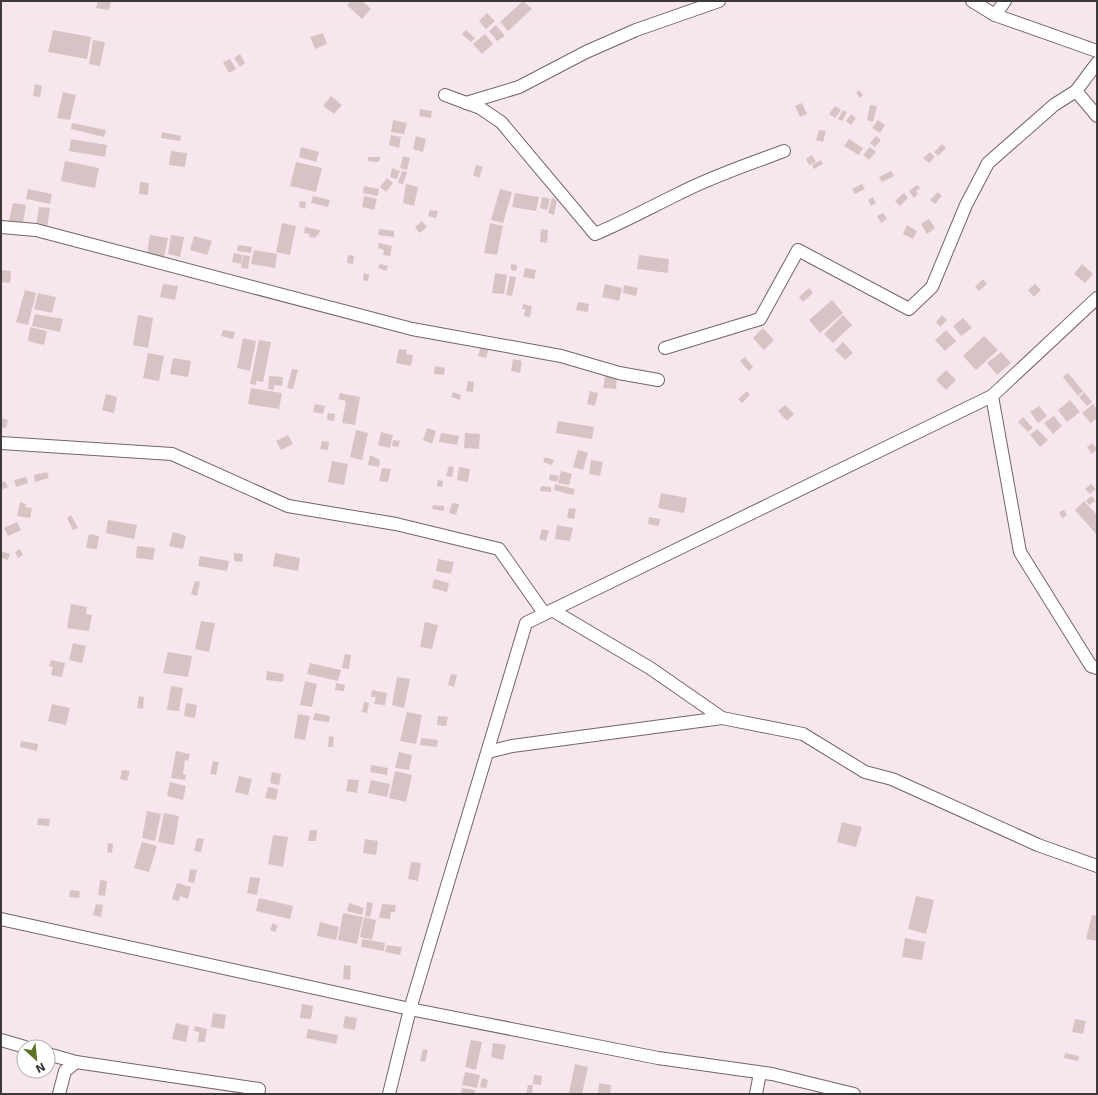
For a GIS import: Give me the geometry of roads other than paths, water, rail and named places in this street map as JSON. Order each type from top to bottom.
[{"type":"street","points":[[466,103],[519,87],[586,52],[636,30],[718,1]]},
{"type":"street","points":[[972,1],[995,16],[1097,51]]},
{"type":"street","points":[[995,16],[1005,1]]},
{"type":"street","points":[[665,348],[760,318],[798,250],[909,309],[932,286],[966,205],[988,163],[1054,105],[1076,91],[1097,63]]},
{"type":"street","points":[[1076,91],[1097,116]]},
{"type":"street","points":[[445,95],[480,108],[501,122],[595,234],[628,220],[680,192],[737,168],[784,151]]},
{"type":"street","points":[[1,227],[36,230],[412,329],[561,356],[619,373],[658,380]]},
{"type":"street","points":[[389,1094],[410,1009],[526,623],[992,396],[1097,298]]},
{"type":"street","points":[[992,396],[1020,552],[1091,666],[1097,668]]},
{"type":"street","points":[[1,443],[172,454],[288,506],[396,524],[499,549],[548,611],[650,668],[722,718]]},
{"type":"street","points":[[488,752],[512,746],[722,718],[803,734],[865,772],[892,779],[1038,845],[1097,866]]},
{"type":"street","points":[[1,919],[410,1009],[658,1058],[760,1073],[854,1094]]},
{"type":"street","points":[[1,1040],[16,1044]]},
{"type":"street","points":[[56,1056],[76,1062],[259,1089],[258,1094]]},
{"type":"street","points":[[59,1094],[65,1071],[76,1062]]},
{"type":"street","points":[[756,1094],[760,1073]]}]
